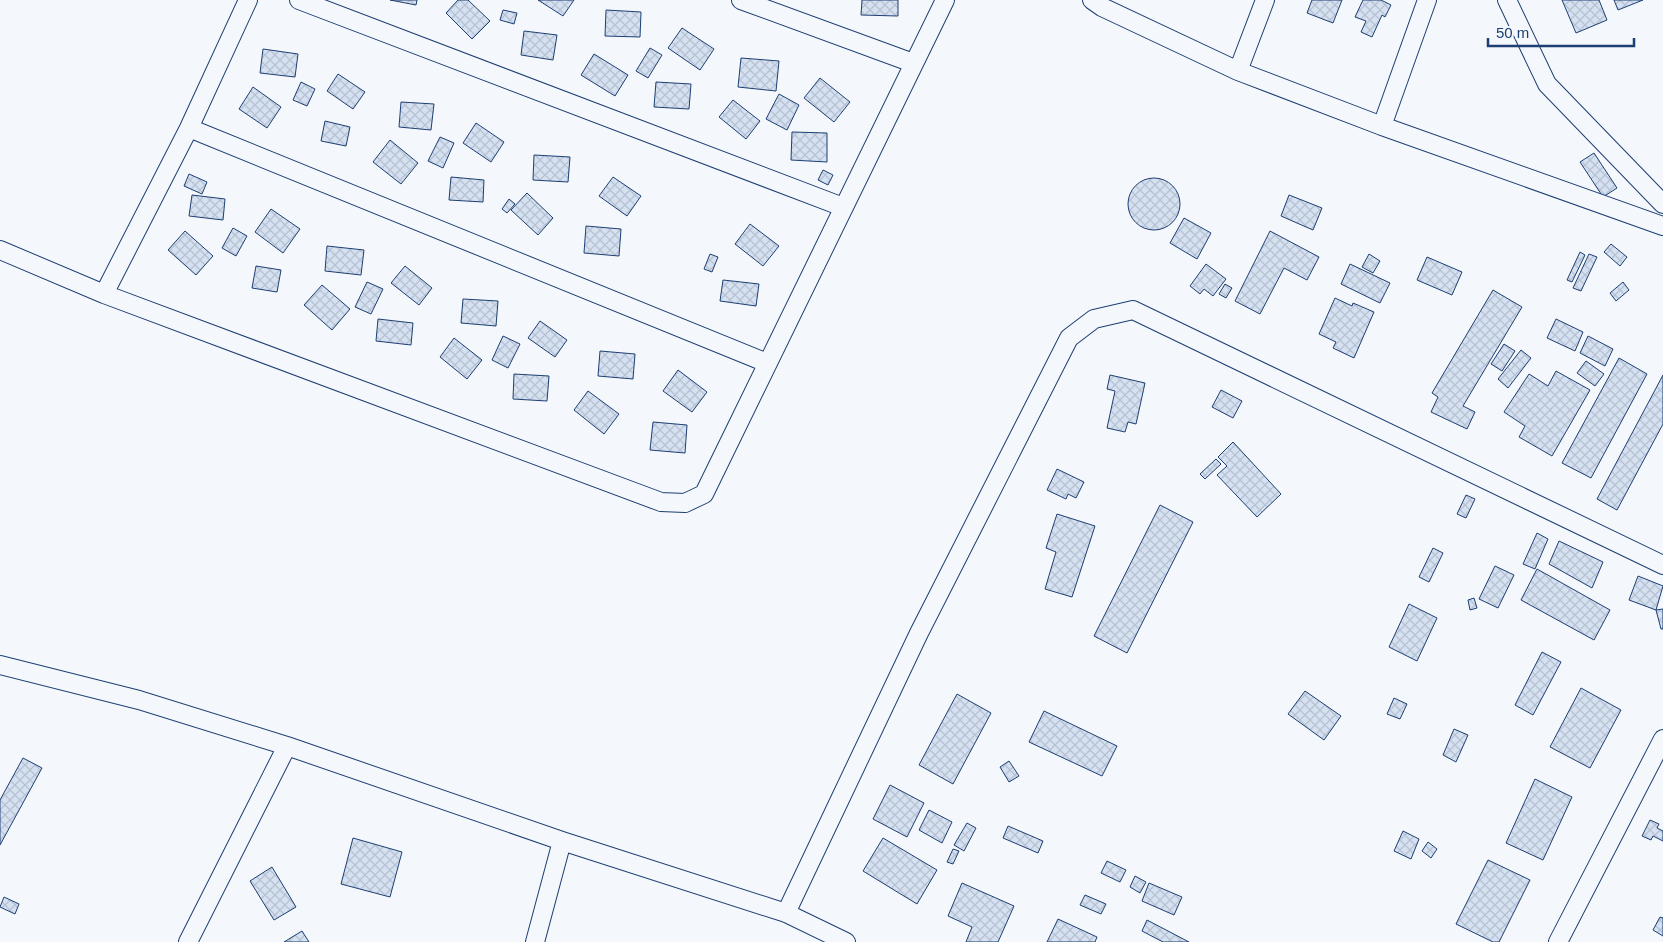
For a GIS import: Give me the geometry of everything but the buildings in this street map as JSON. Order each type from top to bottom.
[{"type":"street","points":[[104,294],[189,128],[248,0]]},
{"type":"street","points":[[299,0],[843,207]]},
{"type":"street","points":[[742,0],[913,63]]},
{"type":"street","points":[[0,250],[104,294],[661,502],[685,503],[704,494],[945,0]]},
{"type":"street","points":[[1238,71],[1265,0]]},
{"type":"street","points":[[1382,126],[1428,0]]},
{"type":"street","points":[[1507,0],[1547,84],[1663,204]]},
{"type":"street","points":[[1100,2],[1238,71],[1382,126],[1663,226]]},
{"type":"street","points":[[189,128],[767,363]]},
{"type":"street","points":[[786,913],[918,633],[1069,338],[1094,319],[1133,310],[1663,565]]},
{"type":"street","points":[[0,665],[139,700],[287,746],[562,841],[786,913],[846,942]]},
{"type":"street","points":[[1558,942],[1663,739]]},
{"type":"street","points":[[188,942],[287,746]]},
{"type":"street","points":[[535,942],[562,841]]}]
